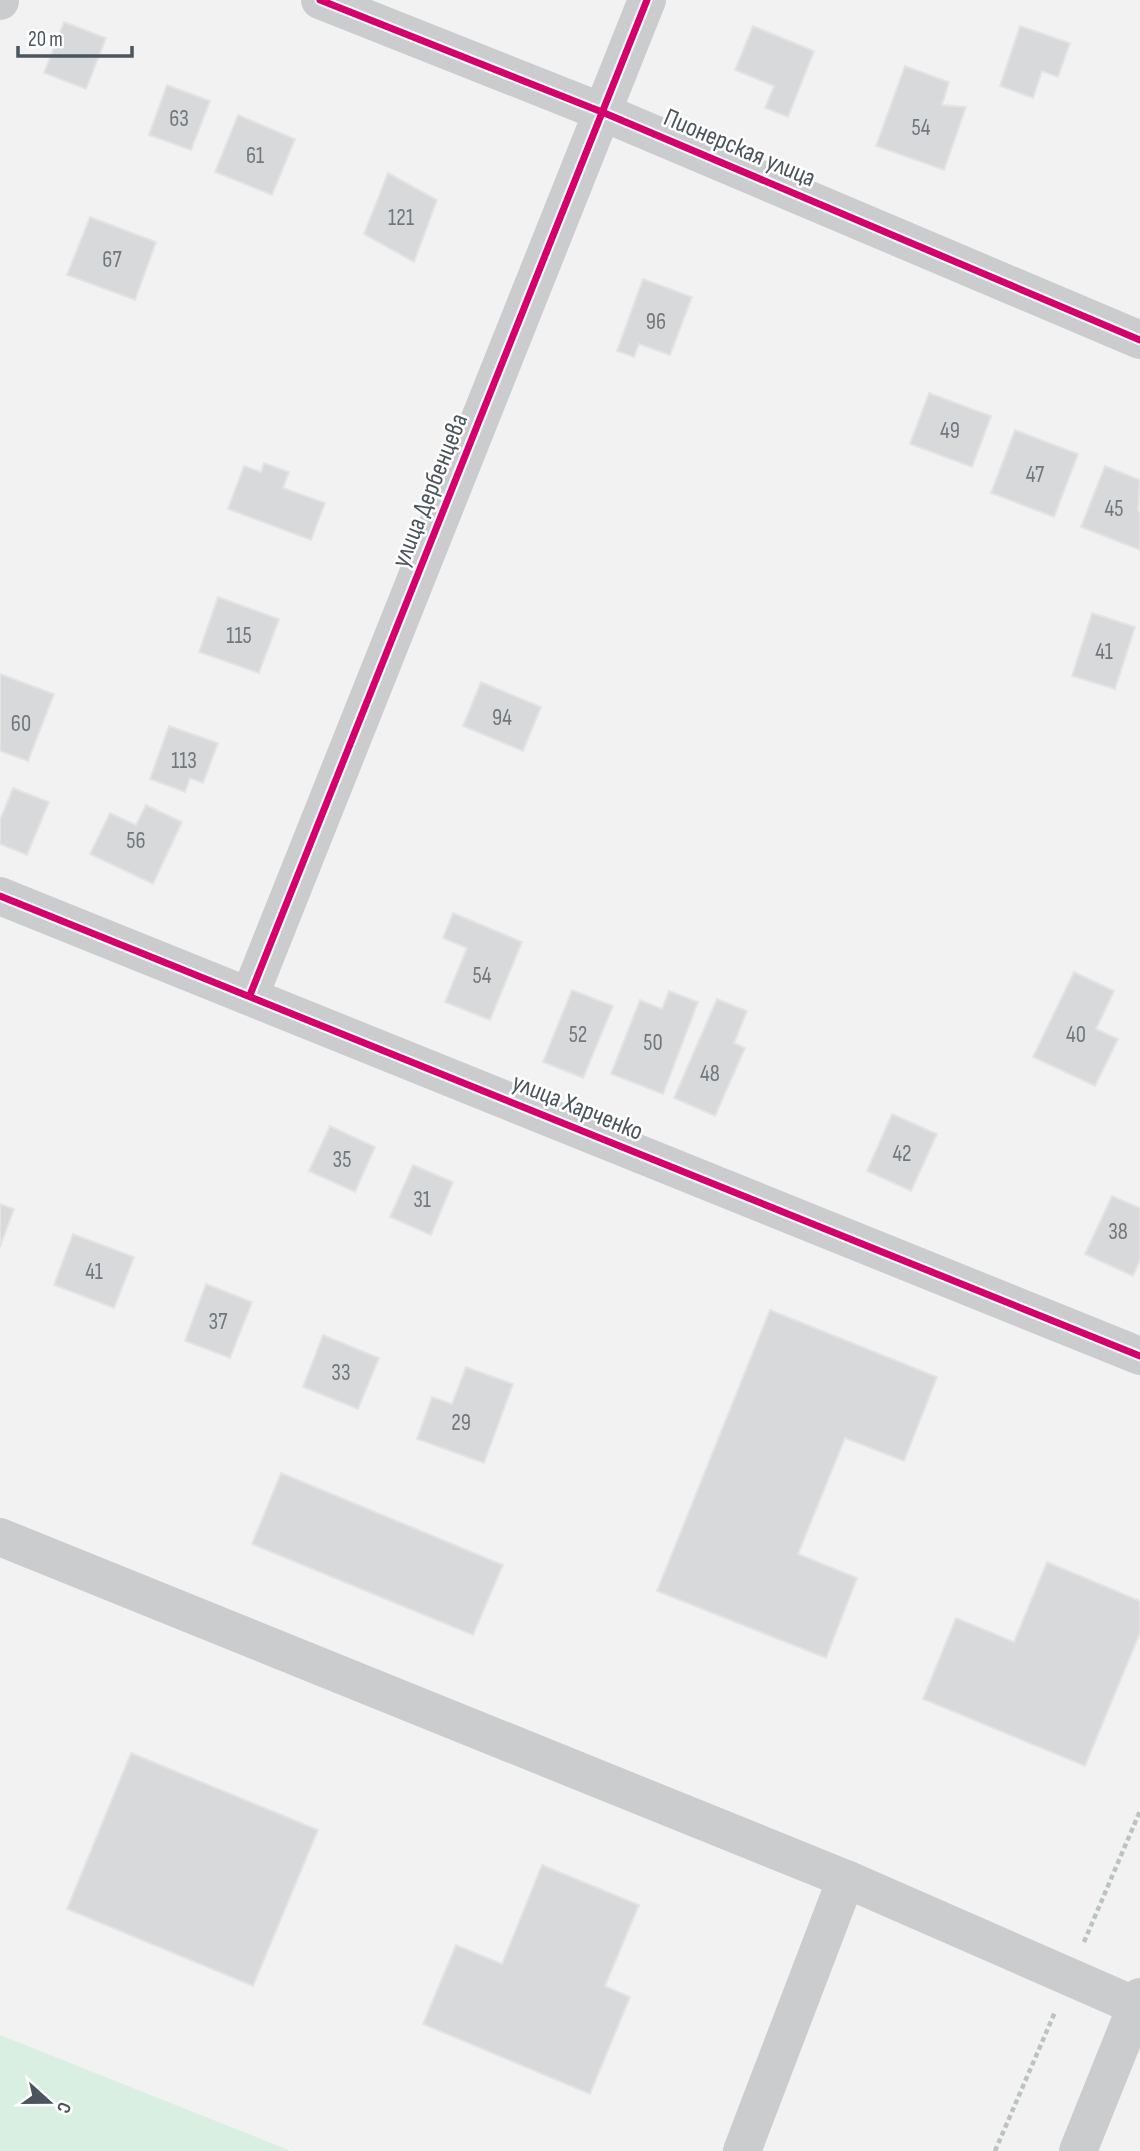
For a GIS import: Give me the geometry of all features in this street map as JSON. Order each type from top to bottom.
[{"type":"street","name":"Пионерская улица","points":[[320,0],[603,112],[1140,340]]},
{"type":"street","name":"улица Дербенцева","points":[[250,995],[647,0]]},
{"type":"street","name":"улица Харченко","points":[[0,896],[1140,1356]]},
{"type":"street","points":[[0,1537],[846,1879],[1138,2001],[1080,2150]]},
{"type":"street","points":[[742,2151],[846,1879]]},
{"type":"green space","points":[[0,2035],[291,2151],[0,2151]]},
{"type":"building","points":[[64,22],[106,38],[86,89],[44,73]]},
{"type":"building","points":[[753,26],[814,51],[788,117],[765,108],[774,86],[735,70]]},
{"type":"building","points":[[1020,26],[1070,43],[1058,77],[1042,71],[1033,98],[1000,86]]},
{"type":"building","points":[[905,66],[949,82],[942,105],[966,107],[944,170],[876,146]]},
{"type":"building","points":[[167,85],[210,101],[191,150],[149,135]]},
{"type":"building","points":[[238,115],[295,139],[272,195],[215,172]]},
{"type":"building","points":[[388,173],[437,200],[414,262],[364,234]]},
{"type":"building","points":[[90,217],[156,242],[135,300],[67,275]]},
{"type":"building","points":[[643,279],[692,297],[670,355],[639,344],[634,357],[617,351]]},
{"type":"building","points":[[929,393],[991,416],[972,467],[910,444]]},
{"type":"building","points":[[1015,430],[1078,454],[1054,517],[991,493]]},
{"type":"building","points":[[264,463],[289,472],[283,488],[325,503],[311,540],[228,509],[244,466],[261,472]]},
{"type":"building","points":[[1105,466],[1140,480],[1140,550],[1081,527]]},
{"type":"building","points":[[218,597],[279,619],[259,673],[199,652]]},
{"type":"building","points":[[1092,613],[1135,627],[1115,689],[1072,676]]},
{"type":"building","points":[[0,674],[54,694],[28,761],[0,751]]},
{"type":"building","points":[[481,682],[541,707],[523,751],[463,726]]},
{"type":"building","points":[[169,726],[218,743],[203,783],[190,778],[185,792],[150,779]]},
{"type":"building","points":[[13,788],[49,802],[27,855],[0,844],[0,820]]},
{"type":"building","points":[[146,805],[182,822],[153,884],[90,854],[110,813],[136,825]]},
{"type":"building","points":[[453,913],[522,942],[490,1020],[445,1002],[467,948],[443,938]]},
{"type":"building","points":[[1074,972],[1114,991],[1096,1029],[1118,1039],[1095,1086],[1033,1057]]},
{"type":"building","points":[[572,990],[613,1006],[583,1078],[543,1062]]},
{"type":"building","points":[[669,991],[698,1002],[663,1094],[611,1074],[640,1000],[662,1009]]},
{"type":"building","points":[[717,999],[747,1011],[734,1043],[745,1048],[715,1116],[674,1098]]},
{"type":"building","points":[[892,1114],[937,1134],[911,1191],[867,1171]]},
{"type":"building","points":[[330,1126],[375,1147],[355,1192],[309,1171]]},
{"type":"building","points":[[413,1165],[453,1182],[431,1235],[390,1217]]},
{"type":"building","points":[[1112,1196],[1140,1208],[1140,1260],[1133,1276],[1085,1254]]},
{"type":"building","points":[[0,1204],[14,1209],[0,1247]]},
{"type":"building","points":[[73,1234],[134,1257],[114,1308],[54,1285]]},
{"type":"building","points":[[206,1284],[252,1302],[230,1358],[185,1341]]},
{"type":"building","points":[[770,1310],[937,1377],[904,1461],[845,1438],[798,1554],[857,1578],[826,1658],[657,1591]]},
{"type":"building","points":[[323,1335],[379,1358],[358,1409],[303,1387]]},
{"type":"building","points":[[466,1367],[513,1384],[484,1463],[417,1439],[432,1397],[452,1404]]},
{"type":"building","points":[[281,1473],[503,1565],[473,1635],[252,1544]]},
{"type":"building","points":[[1047,1562],[1140,1601],[1140,1633],[1085,1766],[923,1699],[956,1618],[1014,1642]]},
{"type":"building","points":[[131,1753],[318,1830],[253,1986],[67,1909]]},
{"type":"building","points":[[542,1865],[639,1905],[605,1986],[630,1997],[590,2094],[423,2024],[456,1945],[502,1964]]},
{"type":"cycle path","points":[[320,0],[602,112],[1140,340]]},
{"type":"cycle path","points":[[250,995],[647,0]]},
{"type":"cycle path","points":[[0,896],[1140,1356]]}]
